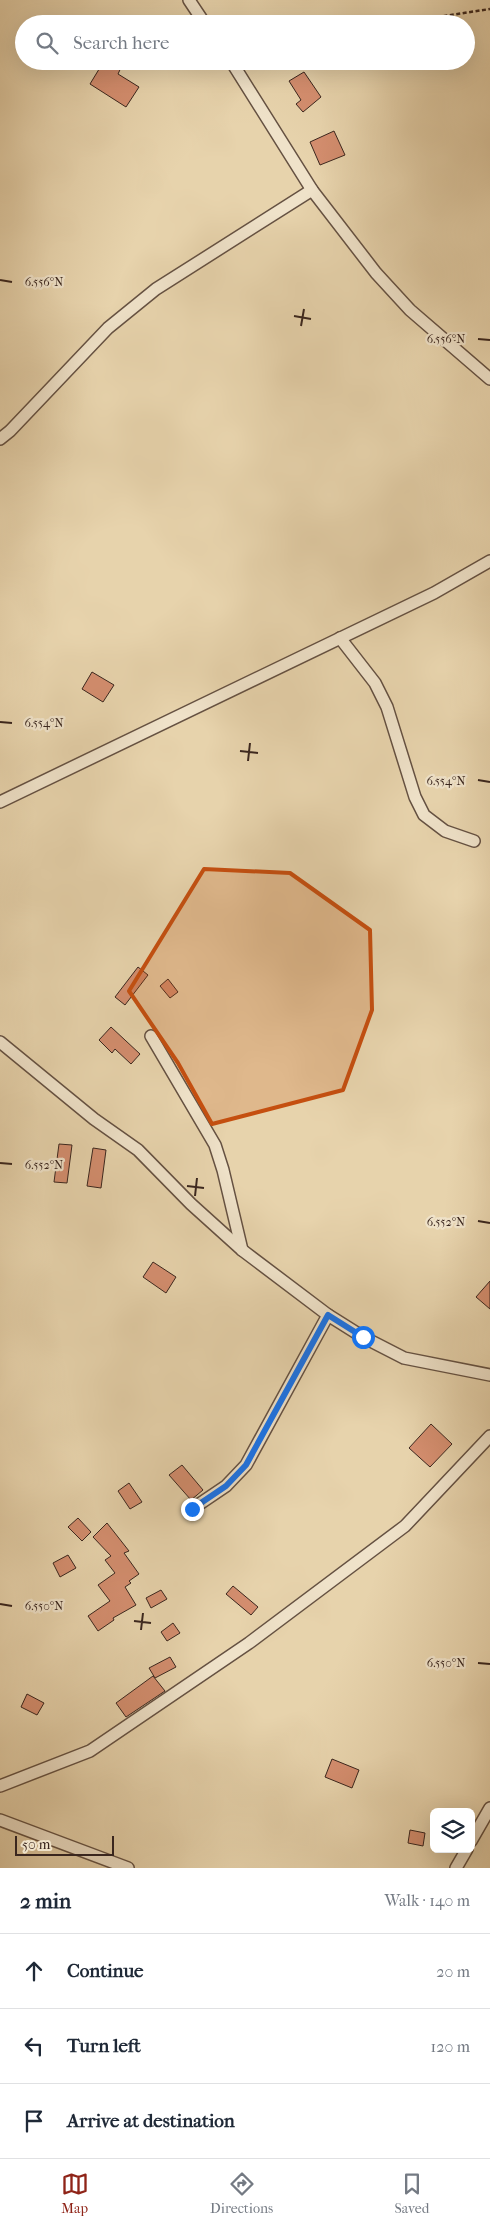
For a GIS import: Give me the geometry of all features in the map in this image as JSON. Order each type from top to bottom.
[{"type":"street","points":[[189,0],[199,15]]},
{"type":"street","points":[[237,70],[312,190],[376,273],[410,310],[490,379]]},
{"type":"street","points":[[0,439],[10,431],[108,328],[142,300],[156,289],[312,190]]},
{"type":"street","points":[[0,802],[434,593],[490,561]]},
{"type":"street","points":[[340,638],[376,683],[387,707],[415,797],[424,815],[445,831],[474,841]]},
{"type":"street","points":[[151,1036],[214,1145],[223,1170],[242,1250]]},
{"type":"street","points":[[0,1042],[94,1119],[138,1150],[242,1250],[328,1315],[363,1337],[404,1358],[490,1375]]},
{"type":"street","points":[[192,1509],[226,1486],[246,1465],[328,1315]]},
{"type":"street","points":[[0,1786],[90,1751],[249,1643],[405,1526],[490,1436]]},
{"type":"street","points":[[475,1834],[490,1808]]},
{"type":"street","points":[[0,1820],[128,1868]]},
{"type":"street","points":[[456,1868],[464,1853]]},
{"type":"path","points":[[451,15],[490,9]]},
{"type":"highlighted area","points":[[204,869],[290,873],[370,930],[372,1010],[343,1090],[212,1124],[178,1063],[129,991]]},
{"type":"building","points":[[99,70],[120,70],[118,74],[139,87],[126,107],[90,84]]},
{"type":"building","points":[[304,72],[321,97],[303,112],[296,104],[301,100],[289,81]]},
{"type":"building","points":[[334,131],[345,155],[320,165],[310,142]]},
{"type":"building","points":[[92,672],[114,685],[103,702],[82,689]]},
{"type":"building","points":[[138,967],[148,975],[125,1005],[115,997]]},
{"type":"building","points":[[168,979],[178,992],[170,998],[160,986]]},
{"type":"building","points":[[111,1027],[140,1054],[131,1064],[115,1049],[112,1053],[99,1040]]},
{"type":"building","points":[[59,1144],[72,1145],[67,1183],[54,1182]]},
{"type":"building","points":[[93,1148],[106,1150],[101,1188],[87,1186]]},
{"type":"building","points":[[153,1262],[176,1277],[166,1293],[143,1277]]},
{"type":"building","points":[[490,1281],[490,1309],[476,1297]]},
{"type":"building","points":[[431,1424],[452,1444],[430,1467],[409,1448]]},
{"type":"building","points":[[182,1465],[203,1490],[191,1500],[169,1475]]},
{"type":"building","points":[[129,1483],[142,1502],[130,1509],[118,1491]]},
{"type":"building","points":[[78,1518],[91,1532],[82,1541],[68,1527]]},
{"type":"building","points":[[107,1523],[129,1551],[124,1553],[139,1574],[129,1581],[131,1583],[125,1587],[136,1605],[113,1618],[114,1620],[98,1631],[88,1616],[110,1601],[98,1585],[115,1573],[105,1560],[111,1556],[93,1537]]},
{"type":"building","points":[[68,1555],[76,1568],[60,1577],[53,1563]]},
{"type":"building","points":[[233,1586],[258,1607],[251,1615],[226,1594]]},
{"type":"building","points":[[161,1590],[167,1599],[151,1608],[146,1598]]},
{"type":"building","points":[[173,1623],[180,1633],[167,1641],[161,1632]]},
{"type":"building","points":[[170,1657],[176,1667],[155,1678],[149,1668]]},
{"type":"building","points":[[153,1676],[165,1691],[126,1717],[116,1703]]},
{"type":"building","points":[[27,1694],[44,1703],[37,1715],[21,1707]]},
{"type":"building","points":[[332,1759],[359,1770],[352,1788],[325,1777]]},
{"type":"building","points":[[410,1830],[425,1833],[423,1846],[408,1843]]},
{"type":"route","points":[[192,1509],[226,1486],[246,1465],[328,1315],[363,1337]]}]
